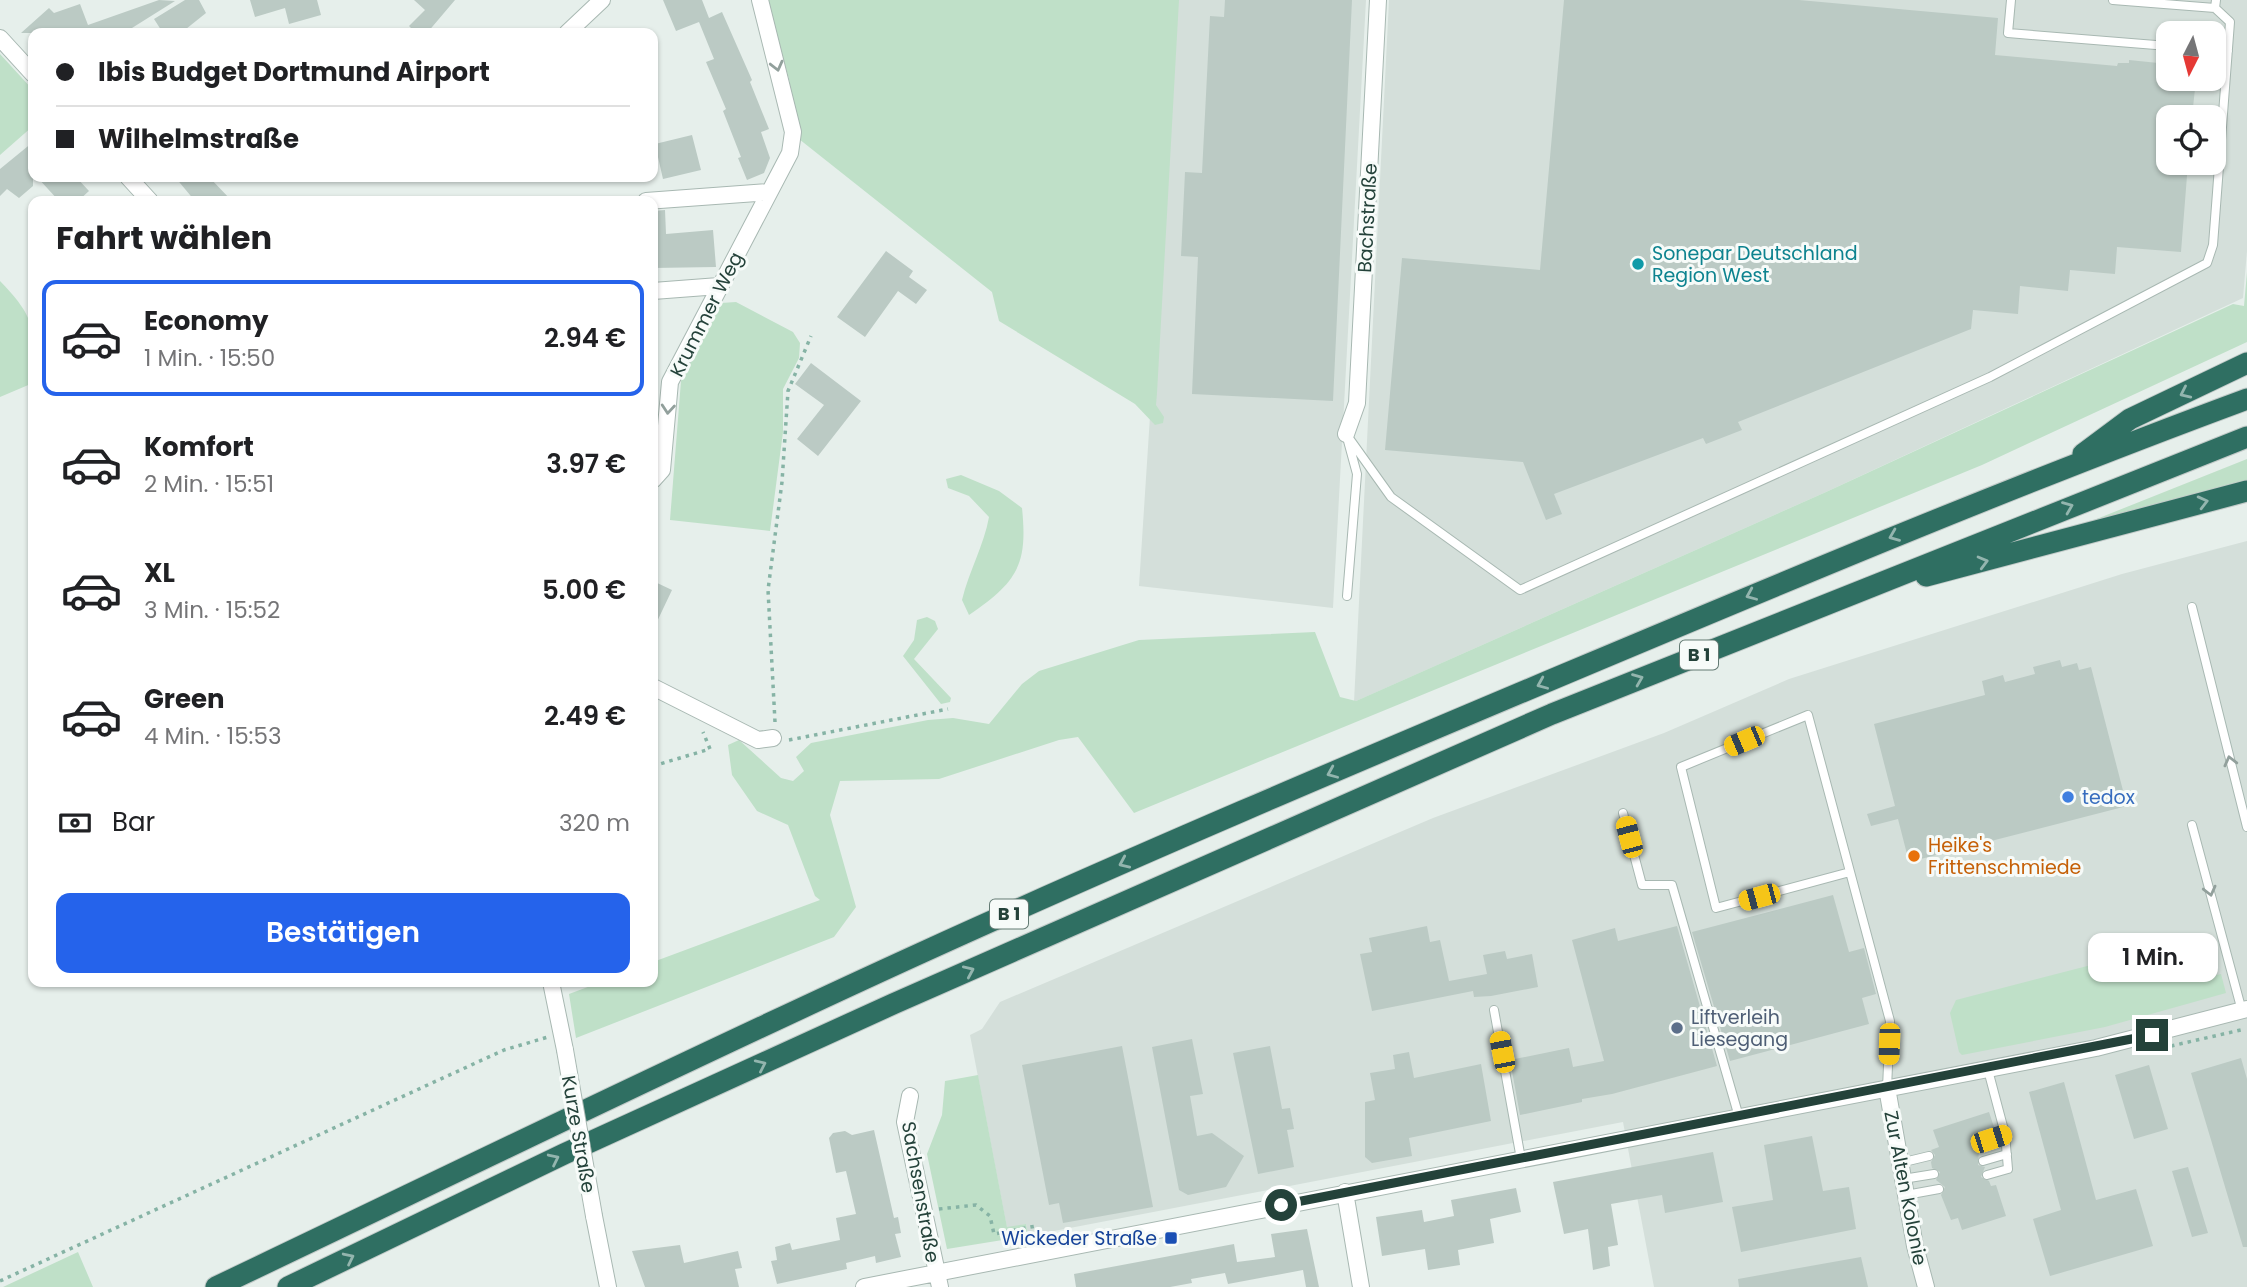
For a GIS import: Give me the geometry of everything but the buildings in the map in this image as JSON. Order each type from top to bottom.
[{"type":"highway","points":[[2070,465],[2130,419],[2247,363]]},
{"type":"highway","name":"B 1","points":[[216,1287],[922,953],[1494,704],[2070,465],[2247,399]]},
{"type":"highway","name":"B 1","points":[[288,1287],[564,1154],[1224,857],[1552,714],[2247,437]]},
{"type":"highway","points":[[1846,597],[2247,491]]},
{"type":"street","points":[[572,28],[602,0]]},
{"type":"street","name":"Krummer Weg","points":[[658,474],[662,470],[670,382],[790,153],[793,132],[760,0]]},
{"type":"street","name":"Bachstraße","points":[[1346,434],[1357,404],[1378,0]]},
{"type":"street","points":[[0,38],[28,69]]},
{"type":"street","points":[[133,182],[145,196]]},
{"type":"street","points":[[658,200],[769,192]]},
{"type":"street","points":[[658,291],[719,286]]},
{"type":"street","points":[[658,690],[758,740],[773,738]]},
{"type":"street","name":"Kurze Straße","points":[[552,987],[608,1287]]},
{"type":"street","points":[[864,1287],[938,1280],[1345,1192],[1988,1070],[2138,1039],[2245,1010]]},
{"type":"street","name":"Zur Alten Kolonie","points":[[1887,1088],[1926,1287]]},
{"type":"street","name":"Sachsenstraße","points":[[909,1096],[905,1122],[938,1280]]},
{"type":"street","points":[[1345,1192],[1361,1287]]},
{"type":"lane","points":[[2011,0],[2008,33],[2156,45]]},
{"type":"lane","points":[[1346,434],[1391,497],[1520,590],[1990,377],[2207,263],[2213,245],[2230,22],[2215,4],[2113,0]]},
{"type":"lane","points":[[1346,434],[1357,474],[1347,596]]},
{"type":"lane","points":[[2192,607],[2247,827]]},
{"type":"lane","points":[[1850,872],[1716,908],[1681,767],[1808,715],[1890,1021],[1887,1088]]},
{"type":"lane","points":[[1623,813],[1642,885],[1672,885],[1739,1117]]},
{"type":"lane","points":[[2192,825],[2245,1010]]},
{"type":"lane","points":[[1494,1010],[1521,1158]]},
{"type":"lane","points":[[1987,1175],[2008,1169],[2005,1134],[1988,1070]]},
{"type":"lane","points":[[1977,1143],[2005,1134]]},
{"type":"lane","points":[[1983,1161],[2007,1154]]},
{"type":"lane","points":[[1902,1171],[1929,1156]]},
{"type":"lane","points":[[1902,1171],[1934,1174]]},
{"type":"lane","points":[[1906,1195],[1939,1189]]},
{"type":"path","points":[[811,336],[788,391],[782,482],[768,590],[777,714],[773,738],[793,741],[948,709]]},
{"type":"path","points":[[658,764],[710,749],[706,734],[696,728],[691,706]]},
{"type":"path","points":[[0,1281],[504,1050],[561,1032]]},
{"type":"path","points":[[924,1213],[965,1204],[976,1205],[990,1216],[994,1234],[1036,1226]]},
{"type":"shaded area","points":[[1177,0],[1366,0],[1333,608],[1139,586]]},
{"type":"shaded area","points":[[1389,0],[2247,0],[2247,251],[2243,298],[1826,492],[1354,702]]},
{"type":"shaded area","points":[[2247,541],[2247,1287],[1654,1287],[1623,1122],[1028,1236],[1026,1224],[1007,1228],[970,1035],[982,1029],[1000,1002],[1433,818],[1664,733],[1789,679],[2122,574]]},
{"type":"green space","points":[[766,0],[1179,0],[1156,405],[1164,417],[1163,423],[1155,425],[1135,404],[999,321],[992,292],[799,139],[789,79]]},
{"type":"green space","points":[[0,54],[28,85],[28,130],[0,155]]},
{"type":"green space","points":[[2247,272],[2247,342],[1982,465],[1134,813],[1078,737],[1059,740],[939,779],[840,781],[830,815],[856,907],[834,937],[576,1038],[569,994],[588,987],[658,987],[658,960],[820,900],[815,896],[788,825],[757,811],[732,775],[728,745],[739,740],[781,778],[793,781],[804,771],[796,757],[811,743],[928,720],[953,718],[989,724],[1022,684],[1039,671],[1139,640],[1315,632],[1340,697],[1356,701],[1826,492],[2233,304],[2244,306]]},
{"type":"green space","points":[[0,281],[28,317],[28,385],[0,397]]},
{"type":"green space","points":[[736,302],[793,332],[800,343],[799,358],[783,389],[783,432],[770,531],[670,520],[681,381],[721,303]]},
{"type":"green space","points":[[2247,459],[2247,480],[2084,524]]},
{"type":"green space","points":[[961,475],[999,491],[1022,508],[1023,544],[1016,570],[998,592],[969,615],[962,600],[989,517],[969,496],[948,488],[946,479]]},
{"type":"green space","points":[[927,617],[935,621],[938,629],[914,659],[951,698],[950,702],[941,704],[903,656],[914,640],[917,620]]},
{"type":"green space","points":[[2196,938],[2208,977],[2221,974],[2226,993],[2105,1027],[1962,1055],[1959,1052],[1950,1013],[1956,1000]]},
{"type":"green space","points":[[978,1075],[1007,1227],[1026,1224],[1028,1236],[947,1249],[927,1154],[942,1115],[945,1081]]},
{"type":"green space","points":[[78,1252],[93,1287],[3,1287]]},
{"type":"place","name":"Sonepar Deutschland Region West","points":[[1638,264]]},
{"type":"place","name":"tedox","points":[[2068,797]]},
{"type":"place","name":"Heike's Frittenschmiede","points":[[1914,856]]},
{"type":"place","name":"Liftverleih Liesegang","points":[[1677,1028]]},
{"type":"place","name":"Wickeder Straße","points":[[1171,1238]]},
{"type":"route","points":[[1281,1205],[1956,1076],[2152,1035]]}]
